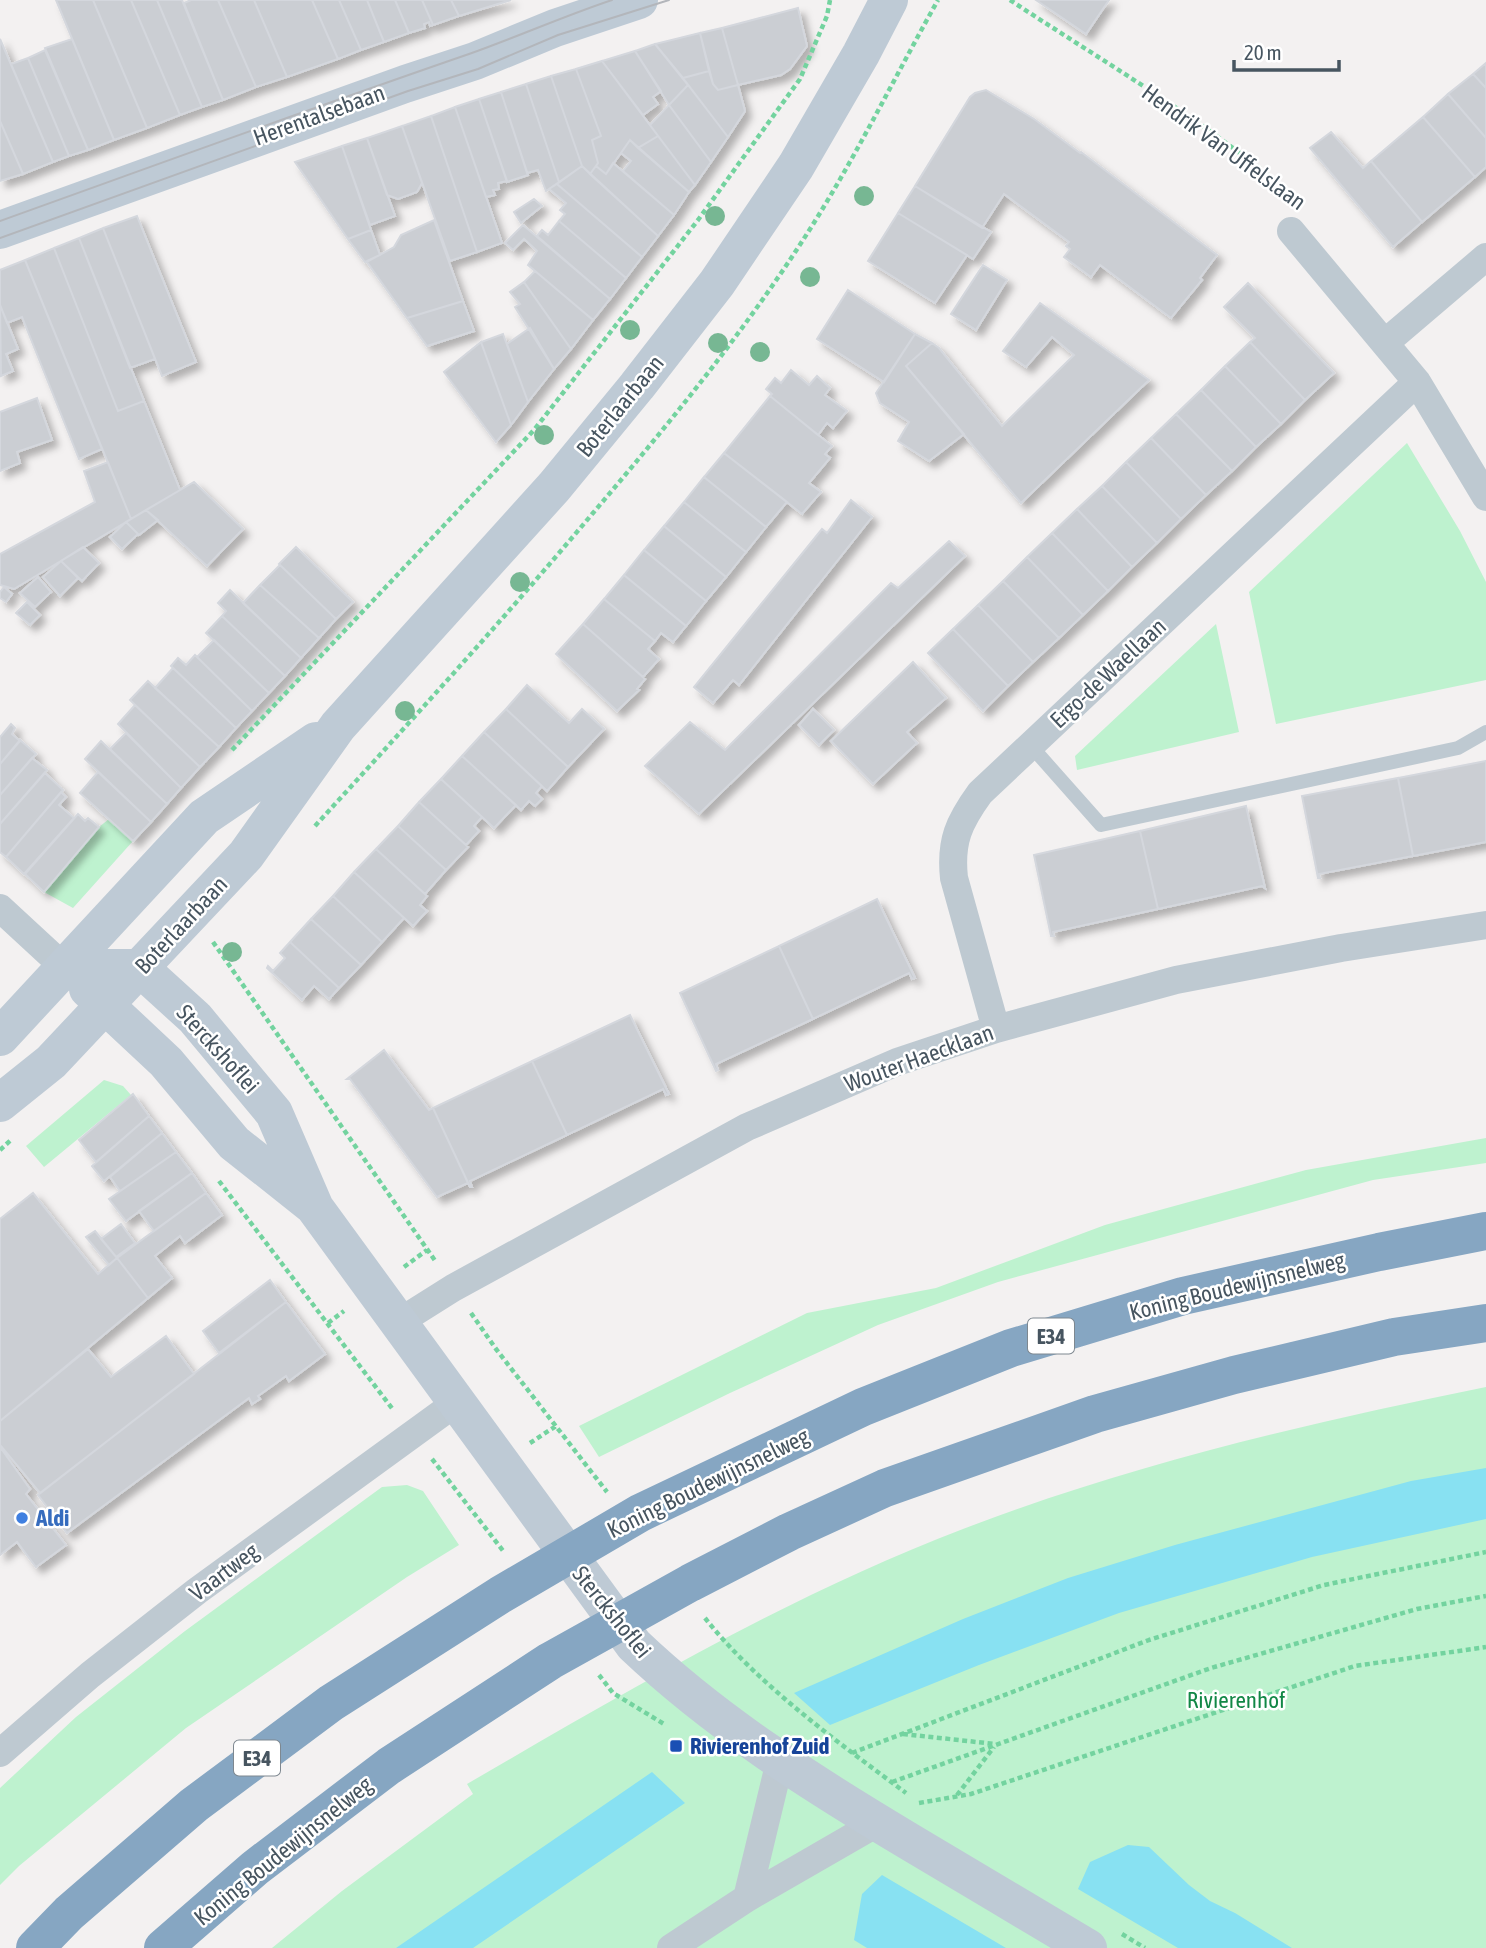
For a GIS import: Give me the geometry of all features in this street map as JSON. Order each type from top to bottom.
[{"type":"highway","name":"Koning Boudewijnsnelweg","points":[[35,1948],[69,1913],[194,1805],[331,1703],[500,1595],[626,1506],[1011,1348],[1183,1296],[1486,1231]]},
{"type":"highway","name":"Koning Boudewijnsnelweg","points":[[163,1948],[255,1868],[389,1766],[550,1661],[697,1599],[789,1532],[885,1488],[1095,1414],[1234,1375],[1394,1337],[1486,1323]]},
{"type":"street","name":"Herentalsebaan","points":[[0,230],[392,88],[475,61],[555,28],[639,0]]},
{"type":"street","name":"Boterlaarbaan","points":[[861,54],[871,0]]},
{"type":"street","name":"Boterlaarbaan","points":[[0,1103],[51,1062],[246,855],[338,726],[554,487],[645,375],[717,283],[796,166],[889,0]]},
{"type":"street","name":"Hendrik Van Uffelslaan","points":[[1291,231],[1417,382],[1486,497]]},
{"type":"street","points":[[1386,342],[1486,257]]},
{"type":"street","name":"Ergo-de Waellaan","points":[[996,1029],[954,878],[952,855],[966,812],[981,793],[1417,382]]},
{"type":"street","name":"Boterlaarbaan","points":[[0,1037],[204,817],[338,726]]},
{"type":"street","name":"Sterckshoflei","points":[[0,908],[166,1062],[234,1143],[315,1208]]},
{"type":"street","name":"Wouter Haecklaan","points":[[399,1322],[453,1288],[747,1127],[897,1062],[996,1029],[1176,980],[1341,948],[1486,925]]},
{"type":"street","points":[[65,968],[140,968]]},
{"type":"street","name":"Sterckshoflei","points":[[140,968],[195,1018],[274,1112],[315,1208],[634,1645],[656,1666],[748,1739],[888,1829],[1102,1939]]},
{"type":"street","name":"Vaartweg","points":[[0,1753],[90,1675],[187,1599],[457,1402]]},
{"type":"street","points":[[747,1898],[780,1761]]},
{"type":"street","points":[[671,1948],[747,1898],[888,1829]]},
{"type":"lane","points":[[1031,746],[1101,825],[1458,748],[1486,732]]},
{"type":"path","points":[[231,752],[534,430],[698,220],[800,79],[823,25],[830,0]]},
{"type":"path","name":"Hendrik Van Uffelslaan","points":[[1010,0],[1216,135],[1264,170],[1313,212],[1291,231]]},
{"type":"path","points":[[212,940],[427,1250]]},
{"type":"path","points":[[211,1170],[457,1492]]},
{"type":"path","points":[[453,1288],[496,1349],[626,1506]]},
{"type":"path","points":[[852,1753],[1149,1640],[1311,1588],[1486,1552]]},
{"type":"path","points":[[891,1782],[1211,1668],[1417,1609],[1486,1596]]},
{"type":"path","points":[[697,1599],[720,1637],[758,1674],[829,1735],[930,1810]]},
{"type":"path","points":[[888,1829],[919,1803],[971,1794],[1355,1666],[1486,1647]]},
{"type":"path","points":[[902,1734],[996,1745]]},
{"type":"path","points":[[957,1796],[996,1745]]},
{"type":"path","points":[[1102,1939],[1145,1948]]},
{"type":"green space","points":[[1407,443],[1460,531],[1486,582],[1486,680],[1276,724],[1249,592]]},
{"type":"green space","points":[[1216,624],[1239,732],[1077,770],[1075,756]]},
{"type":"green space","points":[[109,819],[133,841],[73,908],[44,892],[99,827]]},
{"type":"green space","points":[[104,1080],[123,1086],[131,1095],[44,1167],[26,1146]]},
{"type":"green space","points":[[1486,1138],[1486,1163],[1373,1180],[998,1282],[878,1325],[599,1457],[579,1426],[807,1313],[936,1288],[1105,1225],[1306,1170]]},
{"type":"green space","name":"Rivierenhof","points":[[1486,1387],[1486,1948],[272,1948],[342,1891],[473,1794],[467,1784],[710,1646],[835,1584],[963,1529],[1091,1484],[1287,1431]]},
{"type":"green space","points":[[407,1485],[423,1491],[459,1545],[407,1577],[186,1728],[19,1866],[0,1885],[0,1788],[76,1717],[185,1631],[382,1487]]},
{"type":"water","points":[[1486,1468],[1486,1519],[1312,1557],[1119,1613],[979,1665],[830,1725],[794,1693],[963,1619],[1068,1578],[1175,1545],[1411,1481]]},
{"type":"water","points":[[652,1772],[685,1803],[473,1948],[396,1948]]},
{"type":"water","points":[[1128,1845],[1149,1847],[1210,1901],[1292,1948],[1178,1948],[1078,1889],[1090,1862]]},
{"type":"water","points":[[882,1875],[1006,1948],[867,1948],[854,1940],[862,1894]]},
{"type":"building","points":[[56,0],[93,0],[147,128],[114,140]]},
{"type":"building","points":[[93,0],[131,0],[180,115],[147,128]]},
{"type":"building","points":[[131,0],[157,0],[202,107],[180,115]]},
{"type":"building","points":[[157,0],[182,0],[223,100],[202,107]]},
{"type":"building","points":[[191,0],[218,0],[256,87],[223,100],[184,3]]},
{"type":"building","points":[[218,0],[254,0],[287,77],[256,87]]},
{"type":"building","points":[[254,0],[312,0],[338,59],[287,77]]},
{"type":"building","points":[[312,0],[339,0],[361,50],[338,59]]},
{"type":"building","points":[[339,0],[367,0],[384,42],[361,50]]},
{"type":"building","points":[[367,0],[395,0],[409,33],[384,42]]},
{"type":"building","points":[[395,0],[422,0],[433,25],[430,26],[429,22],[424,24],[425,28],[409,33]]},
{"type":"building","points":[[422,0],[451,0],[459,16],[433,25]]},
{"type":"building","points":[[451,0],[511,0],[459,16]]},
{"type":"building","points":[[1036,0],[1109,0],[1086,34]]},
{"type":"building","points":[[798,8],[807,46],[790,69],[781,75],[738,85],[722,28]]},
{"type":"building","points":[[722,28],[738,85],[718,90],[713,84],[700,33]]},
{"type":"building","points":[[700,33],[709,71],[683,78],[655,44]]},
{"type":"building","points":[[0,39],[53,162],[23,174],[0,121]]},
{"type":"building","points":[[72,39],[114,140],[88,150],[45,48]]},
{"type":"building","points":[[655,44],[688,85],[669,105],[635,51]]},
{"type":"building","points":[[45,50],[88,150],[69,156],[28,58]]},
{"type":"building","points":[[635,51],[661,91],[653,97],[658,104],[643,115],[602,61]]},
{"type":"building","points":[[28,58],[69,156],[53,162],[11,64]]},
{"type":"building","points":[[602,61],[658,136],[638,148],[630,140],[606,174],[596,166],[598,163],[592,140],[601,136],[576,69]]},
{"type":"building","points":[[1486,63],[1486,88],[1473,74]]},
{"type":"building","points":[[576,69],[601,136],[592,140],[598,163],[590,174],[582,166],[551,76]]},
{"type":"building","points":[[709,71],[718,90],[738,85],[745,111],[728,137],[683,78]]},
{"type":"building","points":[[1473,74],[1486,88],[1486,138],[1448,94]]},
{"type":"building","points":[[551,76],[582,166],[559,182],[526,84]]},
{"type":"building","points":[[526,84],[559,182],[546,191],[538,170],[527,173],[501,92]]},
{"type":"building","points":[[688,85],[728,137],[711,162],[669,105]]},
{"type":"building","points":[[986,90],[1081,152],[1217,255],[1200,278],[1202,280],[1171,318],[1100,265],[1091,277],[1064,257],[1070,249],[1066,246],[1069,242],[1004,194],[982,228],[915,186],[970,97]]},
{"type":"building","points":[[501,92],[528,175],[507,182],[479,99]]},
{"type":"building","points":[[1448,94],[1486,138],[1486,167],[1475,177],[1423,117]]},
{"type":"building","points":[[479,99],[507,181],[498,183],[499,189],[493,190],[495,195],[486,197],[455,107]]},
{"type":"building","points":[[669,105],[711,162],[695,185],[650,125]]},
{"type":"building","points":[[455,107],[502,243],[477,252],[431,116]]},
{"type":"building","points":[[431,116],[477,252],[450,261],[402,126]]},
{"type":"building","points":[[1423,117],[1475,177],[1422,222],[1371,161]]},
{"type":"building","points":[[0,121],[23,174],[0,181]]},
{"type":"building","points":[[402,126],[422,183],[417,192],[398,199],[387,195],[367,138]]},
{"type":"building","points":[[1331,132],[1363,168],[1371,161],[1422,222],[1393,247],[1310,148]]},
{"type":"building","points":[[658,136],[695,185],[689,192],[638,148]]},
{"type":"building","points":[[367,138],[395,216],[370,225],[342,146]]},
{"type":"building","points":[[630,140],[689,192],[674,215],[623,171],[631,161],[621,153]]},
{"type":"building","points":[[342,146],[371,230],[348,239],[295,162]]},
{"type":"building","points":[[613,163],[674,215],[658,236],[590,174],[596,166],[606,174]]},
{"type":"building","points":[[582,166],[658,236],[642,257],[557,184]]},
{"type":"building","points":[[557,184],[642,257],[626,278],[559,221],[565,214],[560,210],[566,203],[549,189]]},
{"type":"building","points":[[915,186],[991,232],[973,259],[898,213]]},
{"type":"building","points":[[534,199],[542,206],[521,223],[514,212]]},
{"type":"building","points":[[898,213],[967,255],[935,303],[868,261]]},
{"type":"building","points":[[137,216],[196,362],[162,376],[103,228]]},
{"type":"building","points":[[434,220],[463,301],[407,318],[367,262],[394,247],[401,235]]},
{"type":"building","points":[[559,221],[626,278],[610,299],[537,236],[542,230],[548,235]]},
{"type":"building","points":[[523,225],[610,299],[593,320],[528,265],[537,251],[524,239],[513,250],[505,243]]},
{"type":"building","points":[[103,228],[155,359],[130,368],[79,238]]},
{"type":"building","points":[[371,230],[380,255],[365,262],[348,239]]},
{"type":"building","points":[[79,238],[144,401],[118,411],[54,248]]},
{"type":"building","points":[[54,248],[118,411],[144,401],[180,490],[131,519],[25,260]]},
{"type":"building","points":[[25,260],[102,449],[79,459],[22,317],[7,323],[0,305],[0,270]]},
{"type":"building","points":[[983,265],[1007,280],[976,330],[951,314]]},
{"type":"building","points":[[535,271],[593,320],[571,349],[524,282]]},
{"type":"building","points":[[524,282],[571,349],[554,369],[515,307],[520,304],[510,292]]},
{"type":"building","points":[[1248,283],[1334,373],[1305,400],[1250,342],[1255,338],[1224,307]]},
{"type":"building","points":[[848,290],[915,334],[884,382],[817,339]]},
{"type":"building","points":[[463,301],[474,331],[427,346],[407,318]]},
{"type":"building","points":[[1040,303],[1149,380],[1021,503],[906,366],[932,343],[939,348],[1002,426],[1074,355],[1052,337],[1026,367],[1003,351]]},
{"type":"building","points":[[0,305],[18,349],[6,354],[13,371],[1,376]]},
{"type":"building","points":[[530,328],[554,369],[528,402],[507,344]]},
{"type":"building","points":[[503,334],[528,402],[511,425],[481,342]]},
{"type":"building","points":[[915,334],[932,343],[906,366],[964,434],[929,461],[898,441],[909,422],[880,403],[876,393]]},
{"type":"building","points":[[481,342],[511,425],[496,442],[444,372]]},
{"type":"building","points":[[1250,342],[1305,400],[1281,424],[1225,366]]},
{"type":"building","points":[[1225,366],[1281,424],[1256,447],[1201,390]]},
{"type":"building","points":[[791,370],[809,385],[817,376],[830,388],[825,395],[847,411],[833,428],[827,423],[818,435],[770,396],[772,394],[766,389],[775,378],[781,383]]},
{"type":"building","points":[[1201,390],[1256,447],[1232,471],[1176,414]]},
{"type":"building","points":[[770,396],[832,446],[825,454],[830,458],[809,483],[821,492],[802,514],[724,453]]},
{"type":"building","points":[[37,398],[52,440],[17,452],[20,463],[0,471],[0,412]]},
{"type":"building","points":[[1176,414],[1232,471],[1206,495],[1151,438]]},
{"type":"building","points":[[1151,438],[1206,495],[1181,519],[1126,462]]},
{"type":"building","points":[[724,453],[787,502],[766,527],[704,477]]},
{"type":"building","points":[[108,462],[131,519],[14,589],[0,585],[0,554],[95,502],[84,471]]},
{"type":"building","points":[[1126,462],[1181,519],[1157,543],[1102,486]]},
{"type":"building","points":[[704,477],[766,527],[746,552],[684,502]]},
{"type":"building","points":[[194,482],[243,529],[207,566],[146,510]]},
{"type":"building","points":[[1102,486],[1157,543],[1132,567],[1077,509]]},
{"type":"building","points":[[851,500],[872,517],[739,685],[733,680],[713,703],[694,687],[822,529],[827,533]]},
{"type":"building","points":[[684,502],[746,552],[726,577],[664,526]]},
{"type":"building","points":[[1077,509],[1132,567],[1108,591],[1052,533]]},
{"type":"building","points":[[146,510],[158,520],[139,535],[126,522]]},
{"type":"building","points":[[126,522],[138,534],[122,549],[110,537]]},
{"type":"building","points":[[664,526],[726,577],[706,601],[644,550]]},
{"type":"building","points":[[1052,533],[1108,591],[1083,615],[1027,557]]},
{"type":"building","points":[[949,541],[965,556],[699,814],[645,766],[690,722],[725,750],[891,583],[898,588]]},
{"type":"building","points":[[83,547],[99,563],[82,581],[61,561]]},
{"type":"building","points":[[296,547],[353,602],[336,619],[279,564]]},
{"type":"building","points":[[644,550],[706,601],[686,626],[624,575]]},
{"type":"building","points":[[1027,557],[1083,615],[1059,638],[1003,581]]},
{"type":"building","points":[[61,561],[78,578],[60,596],[43,577]]},
{"type":"building","points":[[280,565],[336,619],[319,638],[260,585]]},
{"type":"building","points":[[624,575],[686,626],[673,642],[661,633],[655,641],[604,599]]},
{"type":"building","points":[[38,577],[51,592],[35,607],[20,593]]},
{"type":"building","points":[[1003,581],[1059,638],[1033,662],[978,605]]},
{"type":"building","points":[[260,585],[319,638],[301,658],[243,603]]},
{"type":"building","points":[[4,587],[12,594],[6,602],[0,598]]},
{"type":"building","points":[[230,590],[301,658],[285,676],[222,616],[226,611],[218,603]]},
{"type":"building","points":[[604,599],[655,641],[648,649],[659,659],[643,677],[583,624]]},
{"type":"building","points":[[27,602],[40,615],[30,625],[16,613]]},
{"type":"building","points":[[978,605],[1033,662],[1008,686],[953,629]]},
{"type":"building","points":[[222,616],[285,676],[269,693],[206,633]]},
{"type":"building","points":[[583,624],[645,679],[637,689],[639,690],[617,711],[556,654]]},
{"type":"building","points":[[953,629],[1008,686],[983,711],[928,653]]},
{"type":"building","points":[[214,640],[269,693],[252,711],[197,657]]},
{"type":"building","points":[[195,655],[252,711],[236,728],[171,666],[178,658],[186,665]]},
{"type":"building","points":[[913,662],[946,698],[907,732],[917,743],[873,784],[831,741]]},
{"type":"building","points":[[173,668],[236,728],[219,747],[155,688]]},
{"type":"building","points":[[148,681],[219,747],[200,767],[130,700]]},
{"type":"building","points":[[527,685],[569,723],[582,709],[604,729],[568,767],[506,709]]},
{"type":"building","points":[[135,705],[200,767],[181,788],[118,724]]},
{"type":"building","points":[[506,709],[568,767],[547,791],[484,732]]},
{"type":"building","points":[[813,709],[834,730],[819,745],[799,725]]},
{"type":"building","points":[[11,724],[15,728],[12,734],[20,741],[0,764],[0,737]]},
{"type":"building","points":[[484,732],[542,786],[536,793],[542,799],[535,806],[529,801],[521,810],[462,756]]},
{"type":"building","points":[[126,733],[181,788],[167,804],[110,749]]},
{"type":"building","points":[[20,740],[36,754],[0,795],[0,764]]},
{"type":"building","points":[[101,741],[167,804],[151,822],[85,759]]},
{"type":"building","points":[[462,756],[516,805],[494,828],[441,779]]},
{"type":"building","points":[[32,758],[47,770],[0,824],[0,795]]},
{"type":"building","points":[[1486,761],[1486,842],[1413,856],[1398,778]]},
{"type":"building","points":[[98,772],[151,822],[133,841],[80,793]]},
{"type":"building","points":[[45,773],[63,790],[6,857],[0,852],[0,824]]},
{"type":"building","points":[[1398,778],[1413,856],[1319,874],[1318,878],[1302,796]]},
{"type":"building","points":[[441,779],[482,817],[474,826],[479,831],[466,845],[419,802]]},
{"type":"building","points":[[61,792],[66,797],[59,805],[74,818],[24,874],[6,857]]},
{"type":"building","points":[[419,802],[468,847],[446,870],[398,826]]},
{"type":"building","points":[[1246,806],[1265,888],[1262,886],[1158,909],[1140,831]]},
{"type":"building","points":[[78,814],[85,821],[88,818],[99,827],[44,892],[25,874]]},
{"type":"building","points":[[398,826],[446,870],[425,894],[376,849]]},
{"type":"building","points":[[1140,831],[1158,909],[1053,932],[1054,936],[1051,936],[1034,855]]},
{"type":"building","points":[[376,849],[427,896],[420,905],[427,911],[413,926],[354,872]]},
{"type":"building","points":[[354,872],[404,918],[382,942],[333,896]]},
{"type":"building","points":[[333,896],[382,942],[361,965],[311,919]]},
{"type":"building","points":[[877,899],[915,978],[912,979],[909,973],[813,1019],[779,946]]},
{"type":"building","points":[[311,919],[361,965],[339,988],[290,942]]},
{"type":"building","points":[[290,942],[339,988],[329,999],[314,986],[302,1000],[267,968],[268,966],[273,971],[285,958],[280,953]]},
{"type":"building","points":[[779,946],[813,1019],[716,1064],[716,1071],[680,993]]},
{"type":"building","points":[[630,1015],[669,1094],[666,1095],[663,1089],[567,1135],[532,1061]]},
{"type":"building","points":[[384,1050],[429,1110],[433,1108],[468,1183],[437,1197],[350,1079],[347,1079]]},
{"type":"building","points":[[532,1061],[567,1135],[470,1181],[470,1187],[433,1108]]},
{"type":"building","points":[[133,1094],[149,1116],[96,1162],[79,1140]]},
{"type":"building","points":[[149,1116],[162,1133],[104,1181],[92,1166]]},
{"type":"building","points":[[162,1133],[176,1152],[120,1191],[110,1177]]},
{"type":"building","points":[[176,1152],[192,1173],[126,1221],[109,1199]]},
{"type":"building","points":[[192,1173],[206,1193],[154,1231],[139,1211]]},
{"type":"building","points":[[33,1193],[98,1274],[117,1258],[148,1298],[0,1421],[0,1219]]},
{"type":"building","points":[[206,1193],[222,1215],[185,1243],[180,1236],[155,1256],[172,1278],[148,1298],[117,1258]]},
{"type":"building","points":[[121,1224],[135,1243],[116,1257],[101,1239]]},
{"type":"building","points":[[95,1231],[117,1258],[109,1265],[86,1237]]},
{"type":"building","points":[[270,1280],[286,1302],[219,1353],[203,1331]]},
{"type":"building","points":[[286,1302],[325,1354],[289,1381],[286,1376],[258,1396],[260,1399],[252,1404],[249,1398],[67,1533],[38,1495]]},
{"type":"building","points":[[166,1336],[194,1374],[40,1493],[0,1445],[0,1421],[88,1349],[111,1377]]},
{"type":"building","name":"Aldi","points":[[0,1447],[30,1489],[26,1494],[66,1545],[36,1567],[17,1542],[0,1555]]},
{"type":"tram line","points":[[0,221],[469,54],[612,0]]},
{"type":"tram line","points":[[0,238],[408,91],[478,69],[558,35],[669,0]]},
{"type":"place","name":"Aldi","points":[[22,1518]]},
{"type":"place","name":"Rivierenhof Zuid","points":[[676,1746]]}]
